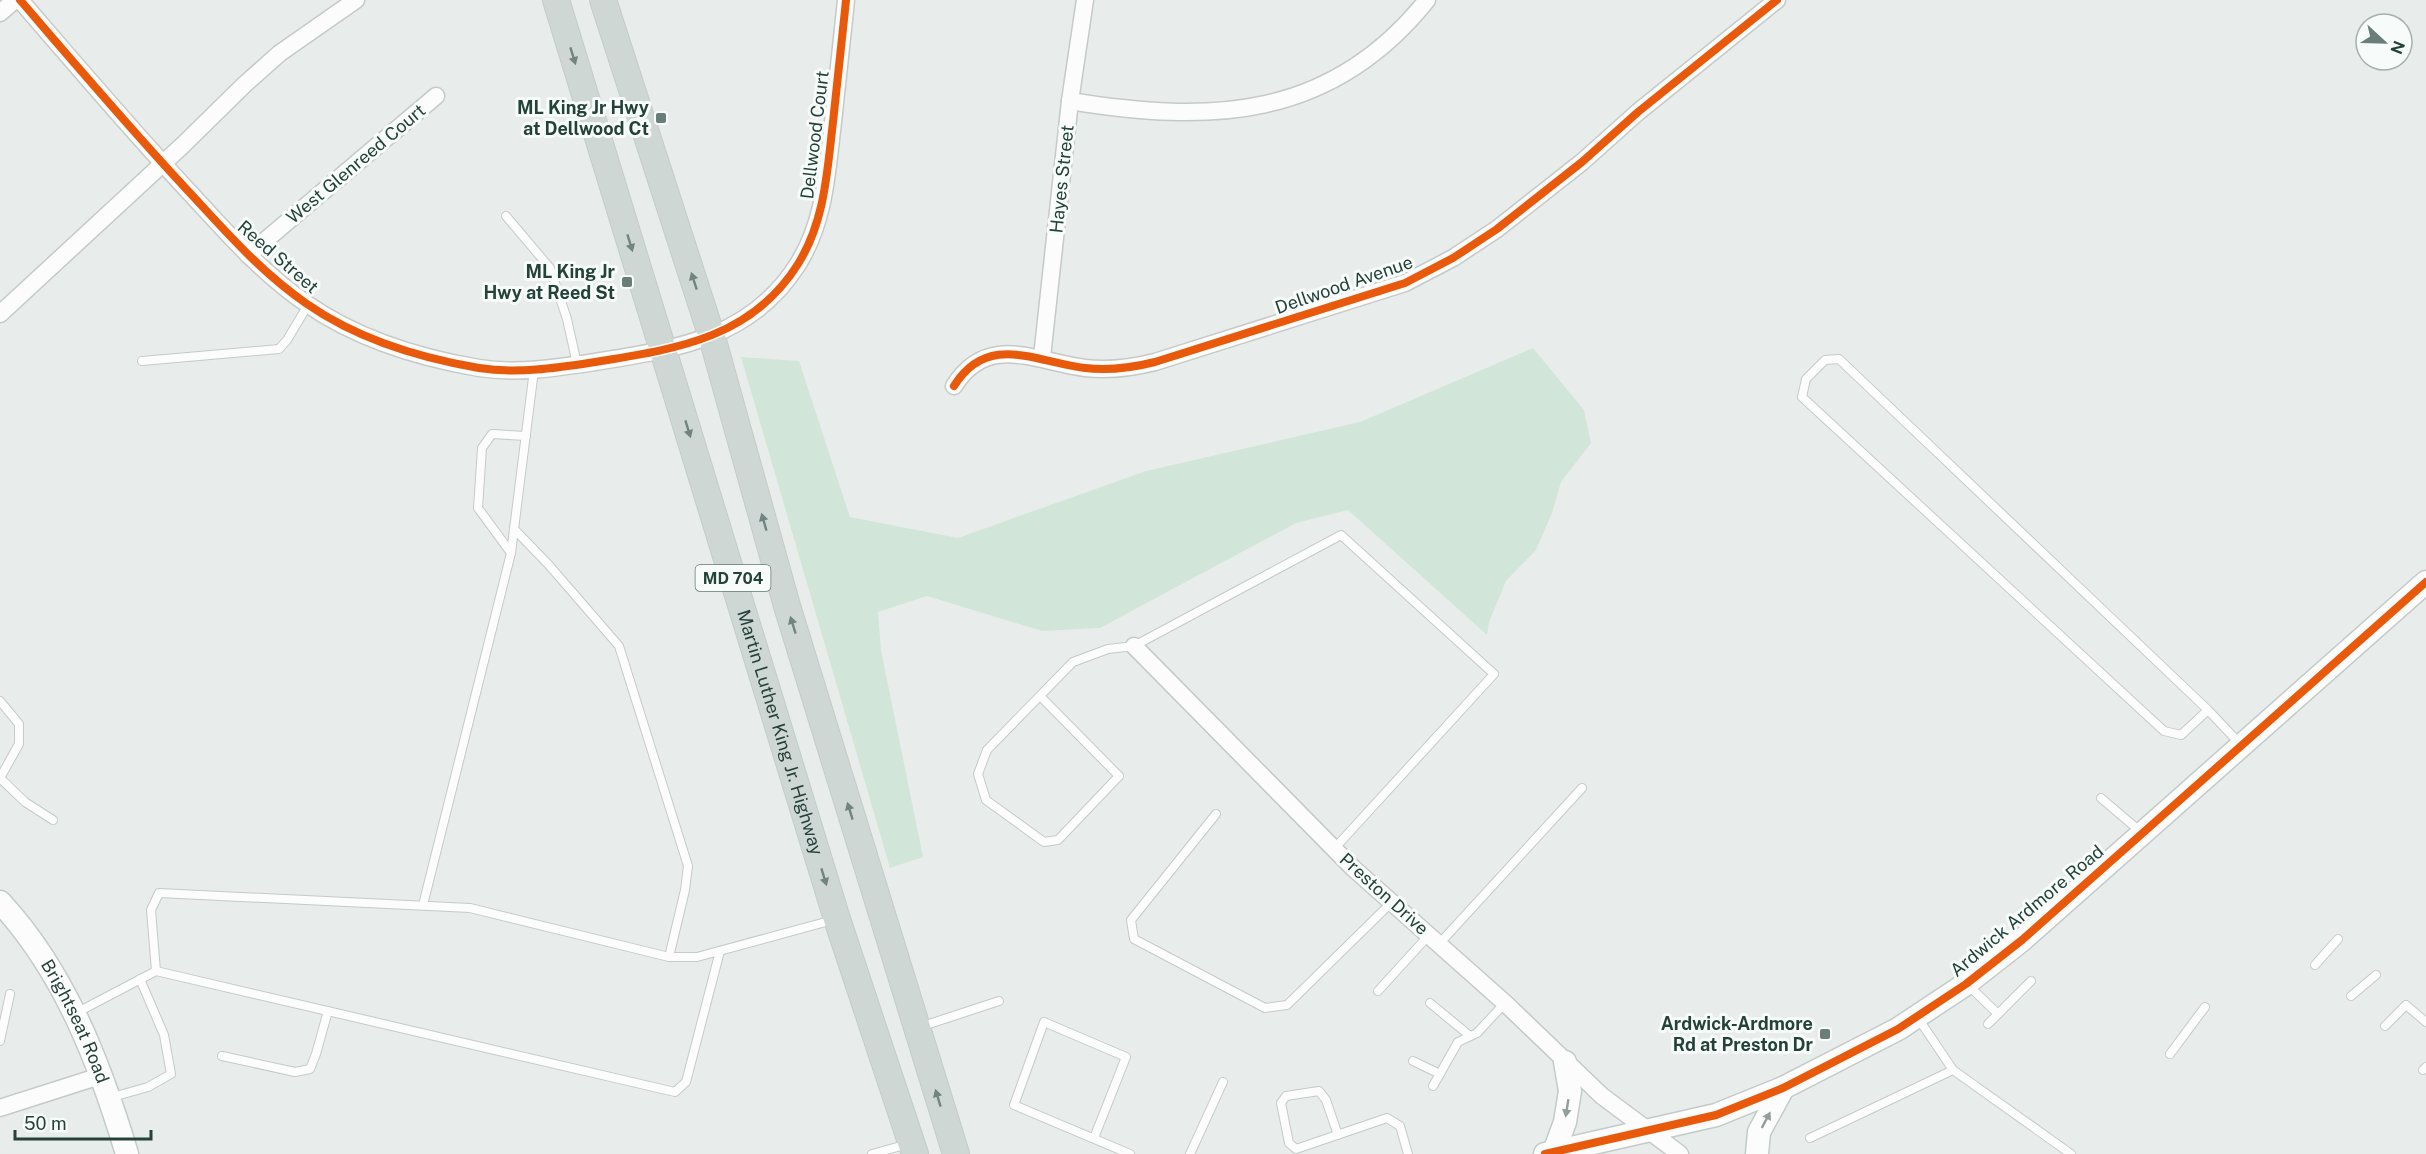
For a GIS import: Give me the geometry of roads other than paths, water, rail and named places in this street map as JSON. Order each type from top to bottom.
[{"type":"main road","name":"Martin Luther King Jr. Highway","points":[[556,0],[837,919],[913,1148]]},
{"type":"main road","name":"MD 704","points":[[603,0],[712,337],[787,606],[956,1154]]},
{"type":"main road","name":"Ardwick Ardmore Road","points":[[1549,1153],[1716,1114],[1783,1088],[1898,1029],[1966,984],[2022,940],[2426,582]]},
{"type":"main road","name":"Brightseat Road","points":[[0,902],[45,958],[75,1014],[109,1098],[127,1154]]},
{"type":"main road","points":[[1549,1153],[1565,1122],[1570,1091],[1565,1062]]},
{"type":"main road","points":[[1757,1154],[1759,1132],[1783,1088]]},
{"type":"street","points":[[0,13],[15,0]]},
{"type":"street","name":"Reed Street","points":[[20,0],[163,164],[248,255],[308,305],[356,331],[417,354],[480,368],[534,370],[665,351],[712,337]]},
{"type":"street","points":[[0,314],[280,53],[356,0]]},
{"type":"street","name":"Dellwood Court","points":[[712,337],[771,300],[797,265],[810,241],[824,202],[846,0]]},
{"type":"street","name":"Hayes Street","points":[[1042,357],[1070,101],[1085,0]]},
{"type":"street","points":[[1070,101],[1119,109],[1187,113],[1247,107],[1298,97],[1342,76],[1368,58],[1394,38],[1427,0]]},
{"type":"street","name":"Dellwood Avenue","points":[[954,386],[970,367],[991,356],[1008,353],[1042,357],[1083,368],[1119,369],[1155,362],[1378,292],[1428,273],[1506,221],[1777,0]]},
{"type":"street","name":"West Glenreed Court","points":[[248,255],[436,96]]},
{"type":"street","name":"Preston Drive","points":[[1134,646],[1335,849],[1602,1096],[1680,1154]]},
{"type":"street","points":[[0,1108],[100,1076]]},
{"type":"lane","points":[[506,216],[550,268],[567,320],[577,364]]},
{"type":"lane","points":[[142,361],[279,349],[308,305]]},
{"type":"lane","points":[[2208,710],[2181,735],[2164,731],[1802,397],[1806,380],[1825,360],[1839,360],[2208,710],[2242,746]]},
{"type":"lane","points":[[423,905],[511,553],[534,370]]},
{"type":"lane","points":[[511,553],[478,508],[482,448],[492,434],[526,436]]},
{"type":"lane","points":[[514,529],[548,564],[619,646],[688,866],[685,890],[669,957]]},
{"type":"lane","points":[[1040,696],[1119,776],[1058,840],[1044,842],[986,800],[978,774],[987,750],[1073,662],[1108,649],[1134,646],[1341,535],[1494,674],[1335,849]]},
{"type":"lane","points":[[0,701],[19,724],[19,744],[0,778],[25,802],[53,820]]},
{"type":"lane","points":[[1378,991],[1434,940],[1582,788]]},
{"type":"lane","points":[[2101,798],[2143,833]]},
{"type":"lane","points":[[1216,814],[1131,920],[1134,939],[1265,1008],[1287,1005],[1392,902]]},
{"type":"lane","points":[[156,971],[152,910],[159,893],[470,908],[669,957],[697,957],[837,919]]},
{"type":"lane","points":[[2315,965],[2338,939]]},
{"type":"lane","points":[[75,1014],[156,971],[675,1092],[686,1082],[720,951]]},
{"type":"lane","points":[[2351,996],[2376,975]]},
{"type":"lane","points":[[109,1098],[148,1087],[171,1074],[164,1035],[140,979]]},
{"type":"lane","points":[[1988,1024],[2031,981]]},
{"type":"lane","points":[[1966,984],[1998,1014]]},
{"type":"lane","points":[[0,1041],[10,994]]},
{"type":"lane","points":[[917,1028],[999,1001]]},
{"type":"lane","points":[[1430,1003],[1470,1036]]},
{"type":"lane","points":[[1433,1086],[1458,1041],[1478,1033],[1505,1004]]},
{"type":"lane","points":[[2385,1026],[2406,1005],[2426,1022]]},
{"type":"lane","points":[[2170,1054],[2205,1007]]},
{"type":"lane","points":[[222,1056],[295,1072],[310,1069],[328,1011]]},
{"type":"lane","points":[[1916,1015],[1953,1070],[2071,1154]]},
{"type":"lane","points":[[1094,1138],[1126,1057],[1044,1022],[1014,1105],[1130,1154]]},
{"type":"lane","points":[[1413,1061],[1440,1074]]},
{"type":"lane","points":[[1810,1138],[1953,1070]]},
{"type":"lane","points":[[1191,1154],[1223,1082]]},
{"type":"lane","points":[[1338,1135],[1326,1100],[1319,1091],[1286,1096],[1281,1103],[1289,1143],[1296,1149],[1338,1135],[1387,1118],[1400,1126],[1408,1154]]},
{"type":"lane","points":[[872,1154],[913,1148]]},
{"type":"place","name":"ML King Jr Hwy at Dellwood Ct","points":[[661,118]]},
{"type":"place","name":"ML King Jr Hwy at Reed St","points":[[627,282]]},
{"type":"place","name":"Ardwick-Ardmore Rd at Preston Dr","points":[[1825,1034]]}]
